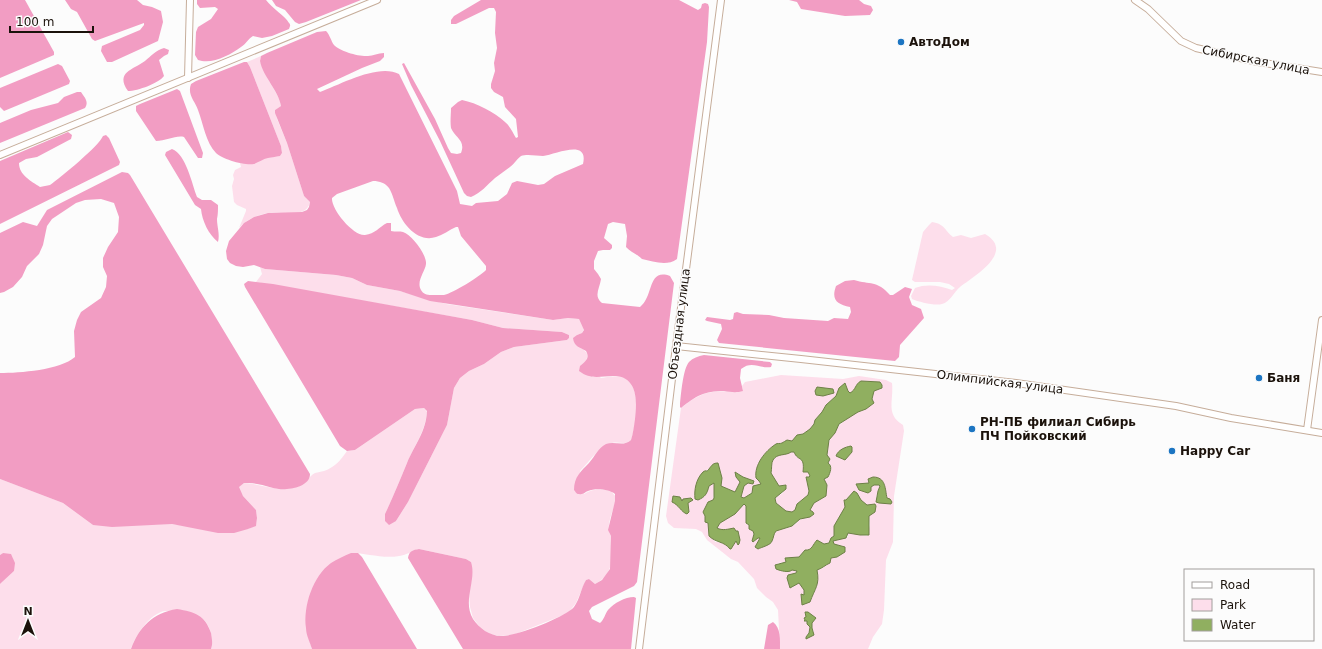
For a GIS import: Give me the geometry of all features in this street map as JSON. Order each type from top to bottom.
[{"type":"street","points":[[188,78],[190,0]]},
{"type":"street","points":[[0,155],[377,0]]},
{"type":"street","name":"Объездная улица","points":[[639,649],[676,346],[721,0]]},
{"type":"street","name":"Сибирская улица","points":[[1135,0],[1148,9],[1181,41],[1196,48],[1279,66],[1322,72]]},
{"type":"street","points":[[1307,430],[1322,320]]},
{"type":"street","name":"Олимпийская улица","points":[[676,346],[1016,383],[1168,405],[1231,418],[1322,433]]},
{"type":"green space","points":[[261,56],[260,61],[280,100],[281,106],[275,110],[277,119],[287,143],[304,196],[310,202],[304,211],[257,216],[239,228],[246,209],[234,202],[232,186],[235,170],[241,167],[240,163],[250,163],[280,156],[282,153],[281,146],[247,62]]},
{"type":"green space","points":[[932,222],[940,224],[953,237],[961,235],[971,238],[985,234],[993,241],[996,248],[994,256],[989,263],[960,287],[945,303],[942,304],[931,304],[919,301],[912,299],[911,296],[915,288],[920,286],[943,287],[952,290],[955,288],[949,284],[940,282],[915,282],[912,280],[923,232]]},
{"type":"green space","points":[[260,267],[265,269],[336,275],[352,278],[367,285],[400,291],[446,304],[553,320],[568,318],[579,319],[584,329],[582,333],[577,335],[581,346],[587,354],[586,361],[601,378],[618,376],[628,380],[635,392],[636,400],[636,418],[631,440],[626,443],[612,443],[602,448],[580,471],[584,494],[594,490],[604,490],[611,491],[616,497],[609,522],[609,532],[611,536],[611,563],[607,574],[595,584],[589,579],[586,580],[576,603],[569,612],[513,635],[500,636],[489,634],[479,626],[473,618],[470,607],[469,593],[472,578],[471,562],[466,559],[419,549],[405,555],[393,557],[351,553],[306,629],[312,649],[211,649],[211,632],[202,618],[165,611],[149,620],[136,638],[131,649],[0,649],[0,584],[14,571],[3,553],[0,555],[0,479],[63,503],[93,525],[172,524],[194,527],[248,529],[256,525],[256,510],[243,496],[238,487],[244,483],[280,489],[294,488],[305,483],[315,473],[324,471],[334,466],[340,461],[347,451],[355,450],[415,409],[424,408],[427,412],[422,432],[385,514],[396,521],[408,502],[447,425],[454,388],[460,378],[501,352],[514,347],[567,340],[569,338],[569,335],[562,332],[503,328],[472,320],[256,282],[262,274]]},
{"type":"green space","points":[[781,375],[843,379],[859,376],[886,380],[892,383],[892,412],[897,421],[903,425],[904,431],[894,496],[893,542],[886,560],[882,624],[873,637],[868,649],[780,649],[778,610],[773,602],[757,588],[754,579],[738,562],[731,559],[707,540],[702,532],[696,529],[674,528],[668,523],[666,516],[681,408],[697,397],[710,392],[743,391],[742,386],[745,382]],"holes":[[[867,381],[875,381],[880,389],[874,391],[872,399],[874,403],[842,422],[831,436],[827,455],[831,466],[831,471],[828,477],[824,479],[827,485],[825,497],[814,503],[810,510],[811,512],[799,520],[796,524],[776,532],[772,541],[756,546],[760,538],[754,542],[753,531],[746,523],[746,506],[744,504],[722,521],[717,528],[736,531],[739,533],[739,544],[736,541],[730,549],[720,542],[715,542],[703,512],[708,502],[713,501],[715,485],[714,483],[709,486],[707,492],[704,472],[718,463],[722,478],[721,486],[736,492],[740,482],[738,473],[743,477],[754,481],[744,485],[741,497],[746,497],[761,484],[757,479],[761,459],[777,443],[782,443],[787,440],[792,441],[797,435],[803,434],[810,429],[826,405],[836,396],[839,388],[845,383],[850,393],[853,392],[856,385]],[[884,483],[886,498],[876,498],[880,486],[879,484],[871,487],[866,484]],[[852,493],[857,493],[861,500],[867,505],[875,504],[869,516],[870,525],[867,536],[848,533],[848,537],[833,541],[834,544],[842,546],[840,556],[830,558],[831,562],[826,564],[823,568],[817,570],[817,583],[810,602],[804,595],[805,591],[799,583],[792,588],[797,571],[778,570],[776,569],[778,563],[786,562],[785,558],[799,557],[810,549],[818,540],[824,544],[829,543],[834,536],[834,526],[845,507],[846,500]],[[691,498],[688,503],[689,511],[679,508],[677,504]],[[805,613],[812,622],[811,627],[814,632],[808,635],[810,627],[807,620],[805,621],[804,618],[806,617]]]},
{"type":"green space","points":[[795,452],[802,461],[803,472],[808,472],[809,477],[806,478],[809,491],[808,495],[797,504],[795,510],[792,512],[786,511],[776,503],[775,498],[783,493],[784,485],[779,486],[771,473],[773,460],[779,456]]},
{"type":"shaded area","points":[[0,0],[25,0],[54,52],[54,55],[0,78]]},
{"type":"shaded area","points":[[65,0],[137,0],[143,5],[161,11],[163,22],[158,41],[112,62],[107,62],[101,51],[102,46],[140,30],[144,23],[95,41],[92,39],[77,12],[71,9]]},
{"type":"shaded area","points":[[197,0],[266,0],[287,20],[290,26],[289,29],[272,36],[262,38],[253,36],[241,47],[221,58],[209,61],[198,60],[195,55],[196,32],[198,27],[211,19],[218,9],[215,7],[200,8],[197,4]]},
{"type":"shaded area","points":[[272,0],[361,0],[299,24],[295,22],[285,10],[276,6]]},
{"type":"shaded area","points":[[481,0],[679,0],[698,10],[701,8],[702,4],[705,3],[708,4],[709,7],[707,42],[677,259],[664,263],[642,259],[626,247],[627,236],[625,224],[613,222],[608,224],[604,238],[612,245],[612,248],[610,250],[598,251],[594,261],[594,269],[601,279],[597,295],[602,303],[640,307],[647,297],[654,280],[658,276],[670,276],[674,283],[637,582],[634,586],[592,607],[589,611],[592,619],[600,623],[610,607],[623,599],[636,598],[631,649],[463,649],[408,558],[412,551],[419,549],[466,559],[471,562],[472,576],[469,598],[470,612],[478,625],[489,633],[497,636],[528,630],[561,616],[574,607],[586,580],[589,579],[595,584],[602,580],[610,569],[611,536],[608,530],[615,501],[615,494],[606,490],[598,489],[578,494],[574,490],[574,485],[578,475],[603,446],[609,443],[622,444],[631,440],[635,419],[636,398],[629,381],[623,378],[616,376],[593,377],[579,371],[580,366],[586,361],[588,356],[586,351],[575,343],[573,338],[582,333],[584,330],[579,319],[568,318],[553,320],[430,301],[400,291],[367,285],[352,278],[336,275],[265,269],[254,265],[243,267],[236,266],[230,263],[227,259],[226,251],[229,241],[244,223],[254,217],[268,213],[302,212],[307,210],[309,207],[310,202],[304,196],[287,143],[275,113],[275,110],[281,106],[280,100],[264,73],[260,61],[261,56],[317,32],[326,31],[334,45],[350,53],[360,56],[370,56],[384,53],[384,57],[380,61],[317,89],[320,92],[360,76],[381,71],[391,71],[399,74],[457,191],[460,204],[472,206],[476,203],[498,201],[507,194],[512,183],[517,181],[538,185],[544,184],[555,176],[583,164],[583,156],[581,152],[576,150],[543,156],[523,155],[478,193],[471,197],[464,193],[402,64],[404,63],[435,119],[451,153],[461,153],[462,149],[461,142],[451,128],[451,108],[462,100],[485,108],[496,115],[508,125],[516,138],[518,137],[516,119],[505,107],[503,97],[494,92],[491,88],[495,71],[494,63],[497,48],[495,33],[496,12],[494,8],[489,8],[456,24],[451,24],[451,20],[454,16]],"holes":[[[373,181],[380,182],[389,188],[399,214],[407,226],[417,235],[429,238],[436,237],[458,227],[461,236],[486,266],[486,270],[478,277],[448,294],[425,294],[421,290],[420,283],[426,260],[422,251],[411,237],[403,232],[391,231],[391,223],[387,223],[372,233],[365,235],[360,234],[349,227],[335,209],[332,198],[337,194]]]},
{"type":"shaded area","points":[[789,0],[859,0],[864,4],[871,6],[873,10],[870,15],[845,16],[801,9],[797,2]]},
{"type":"shaded area","points":[[164,48],[169,50],[168,54],[159,60],[164,76],[148,86],[137,90],[128,91],[123,80],[127,72]]},
{"type":"shaded area","points":[[247,62],[250,67],[281,146],[282,153],[280,156],[266,158],[254,164],[228,160],[216,153],[207,138],[190,91],[191,84],[196,81]]},
{"type":"shaded area","points":[[58,64],[62,66],[70,81],[69,84],[4,111],[0,107],[0,88]]},
{"type":"shaded area","points":[[177,89],[180,91],[203,153],[202,158],[198,158],[184,137],[156,141],[136,111],[136,106]]},
{"type":"shaded area","points":[[81,92],[87,102],[85,108],[0,143],[0,123],[31,110],[58,103],[64,97]]},
{"type":"shaded area","points":[[68,132],[72,135],[71,139],[37,157],[26,159],[19,163],[21,171],[29,180],[40,187],[50,185],[79,162],[103,136],[106,135],[109,138],[120,162],[119,165],[0,224],[0,161]]},
{"type":"shaded area","points":[[172,149],[177,152],[185,163],[197,197],[202,200],[211,200],[218,205],[218,242],[206,227],[201,209],[195,205],[165,155],[166,152]]},
{"type":"shaded area","points":[[122,172],[130,175],[310,474],[307,482],[303,485],[288,489],[279,489],[253,483],[244,483],[239,487],[243,496],[256,510],[256,526],[248,529],[234,533],[218,533],[172,524],[112,527],[93,525],[63,503],[0,479],[0,373],[50,368],[60,365],[75,357],[74,331],[77,320],[81,312],[101,298],[106,287],[107,276],[103,267],[103,258],[118,232],[119,217],[114,203],[101,199],[85,200],[76,203],[52,219],[47,226],[43,245],[39,254],[27,266],[22,277],[13,287],[0,293],[0,233],[23,222],[37,226],[47,210]]},
{"type":"shaded area","points":[[854,280],[877,285],[890,295],[893,295],[905,287],[912,289],[909,297],[912,305],[921,309],[924,318],[900,345],[899,357],[895,361],[719,343],[717,340],[722,329],[721,324],[705,320],[707,317],[730,320],[733,319],[734,313],[737,312],[743,314],[828,321],[834,318],[848,319],[851,312],[850,307],[836,301],[834,295],[836,286],[845,281]]},
{"type":"shaded area","points":[[248,281],[273,284],[472,320],[503,328],[562,332],[569,335],[569,338],[567,340],[514,347],[501,352],[460,378],[454,388],[447,425],[408,502],[396,521],[389,525],[385,521],[385,514],[425,425],[427,411],[424,408],[415,409],[355,450],[347,451],[340,446],[245,287],[244,284]]},
{"type":"shaded area","points":[[704,355],[770,362],[772,364],[771,367],[749,365],[741,369],[740,378],[743,391],[717,391],[706,393],[691,400],[681,408],[682,388],[687,365],[694,358]]},
{"type":"shaded area","points":[[3,553],[11,554],[15,563],[14,571],[0,584],[0,555]]},
{"type":"shaded area","points":[[351,553],[358,553],[362,557],[417,649],[312,649],[307,633],[305,619],[308,601],[314,583],[331,563]]},
{"type":"shaded area","points":[[177,609],[194,613],[206,622],[211,633],[211,649],[131,649],[138,634],[148,622],[161,614]]},
{"type":"shaded area","points":[[773,622],[779,631],[780,649],[764,649],[768,625]]},
{"type":"water","points":[[861,381],[880,382],[882,388],[874,391],[872,399],[874,403],[839,424],[835,433],[829,440],[827,455],[830,459],[828,463],[830,464],[831,470],[828,477],[824,479],[827,485],[826,496],[814,503],[810,510],[814,514],[810,517],[800,519],[792,526],[776,531],[773,540],[768,545],[758,549],[755,547],[760,538],[753,542],[752,541],[754,534],[753,531],[749,529],[749,525],[746,523],[746,506],[744,504],[735,514],[720,523],[717,528],[723,530],[734,528],[738,531],[740,540],[738,545],[736,541],[730,549],[728,546],[714,540],[709,536],[708,523],[705,522],[703,512],[708,502],[714,498],[714,483],[709,486],[704,496],[698,500],[695,499],[696,485],[703,472],[707,471],[712,465],[718,463],[722,478],[721,486],[735,492],[740,482],[736,477],[735,472],[754,481],[753,484],[748,483],[744,486],[741,497],[744,498],[752,493],[753,486],[761,484],[756,478],[757,468],[761,459],[768,450],[776,444],[787,440],[792,441],[797,435],[803,434],[810,429],[826,405],[836,396],[839,388],[845,383],[850,393]],"holes":[[[794,452],[803,463],[803,472],[808,472],[810,476],[806,477],[809,491],[808,495],[797,504],[795,510],[792,512],[786,511],[776,503],[775,498],[786,489],[786,485],[779,486],[771,473],[772,463],[775,458],[779,455]]]},
{"type":"water","points":[[817,387],[833,389],[834,393],[823,396],[816,395],[815,391]]},
{"type":"water","points":[[851,446],[852,452],[845,460],[836,456],[842,449]]},
{"type":"water","points":[[873,477],[883,481],[887,498],[892,502],[891,504],[876,502],[879,485],[874,485],[871,487],[871,491],[868,493],[859,490],[856,484],[869,483],[868,479]]},
{"type":"water","points":[[854,491],[867,505],[875,504],[876,506],[875,512],[869,516],[869,535],[848,533],[846,538],[833,541],[834,544],[845,547],[845,552],[837,557],[831,558],[830,563],[817,570],[817,583],[810,602],[802,605],[801,594],[804,595],[804,590],[799,583],[790,588],[787,578],[788,575],[796,573],[797,571],[792,570],[787,572],[776,569],[775,565],[786,562],[785,558],[799,557],[805,550],[811,548],[817,540],[824,544],[829,543],[831,538],[834,536],[834,526],[845,507],[844,500],[846,500]]},
{"type":"water","points":[[673,496],[680,497],[682,501],[683,499],[691,498],[693,500],[688,503],[689,512],[687,514],[672,502]]},
{"type":"water","points":[[805,612],[808,612],[816,618],[812,623],[814,635],[806,639],[810,627],[807,624],[807,621],[804,621],[804,618],[806,617]]},
{"type":"place","name":"АвтоДом","points":[[901,42]]},
{"type":"place","name":"Баня","points":[[1259,378]]},
{"type":"place","name":"РН-ПБ филиал Сибирь ПЧ Пойковский","points":[[972,429]]},
{"type":"place","name":"Happy Car","points":[[1172,451]]}]
